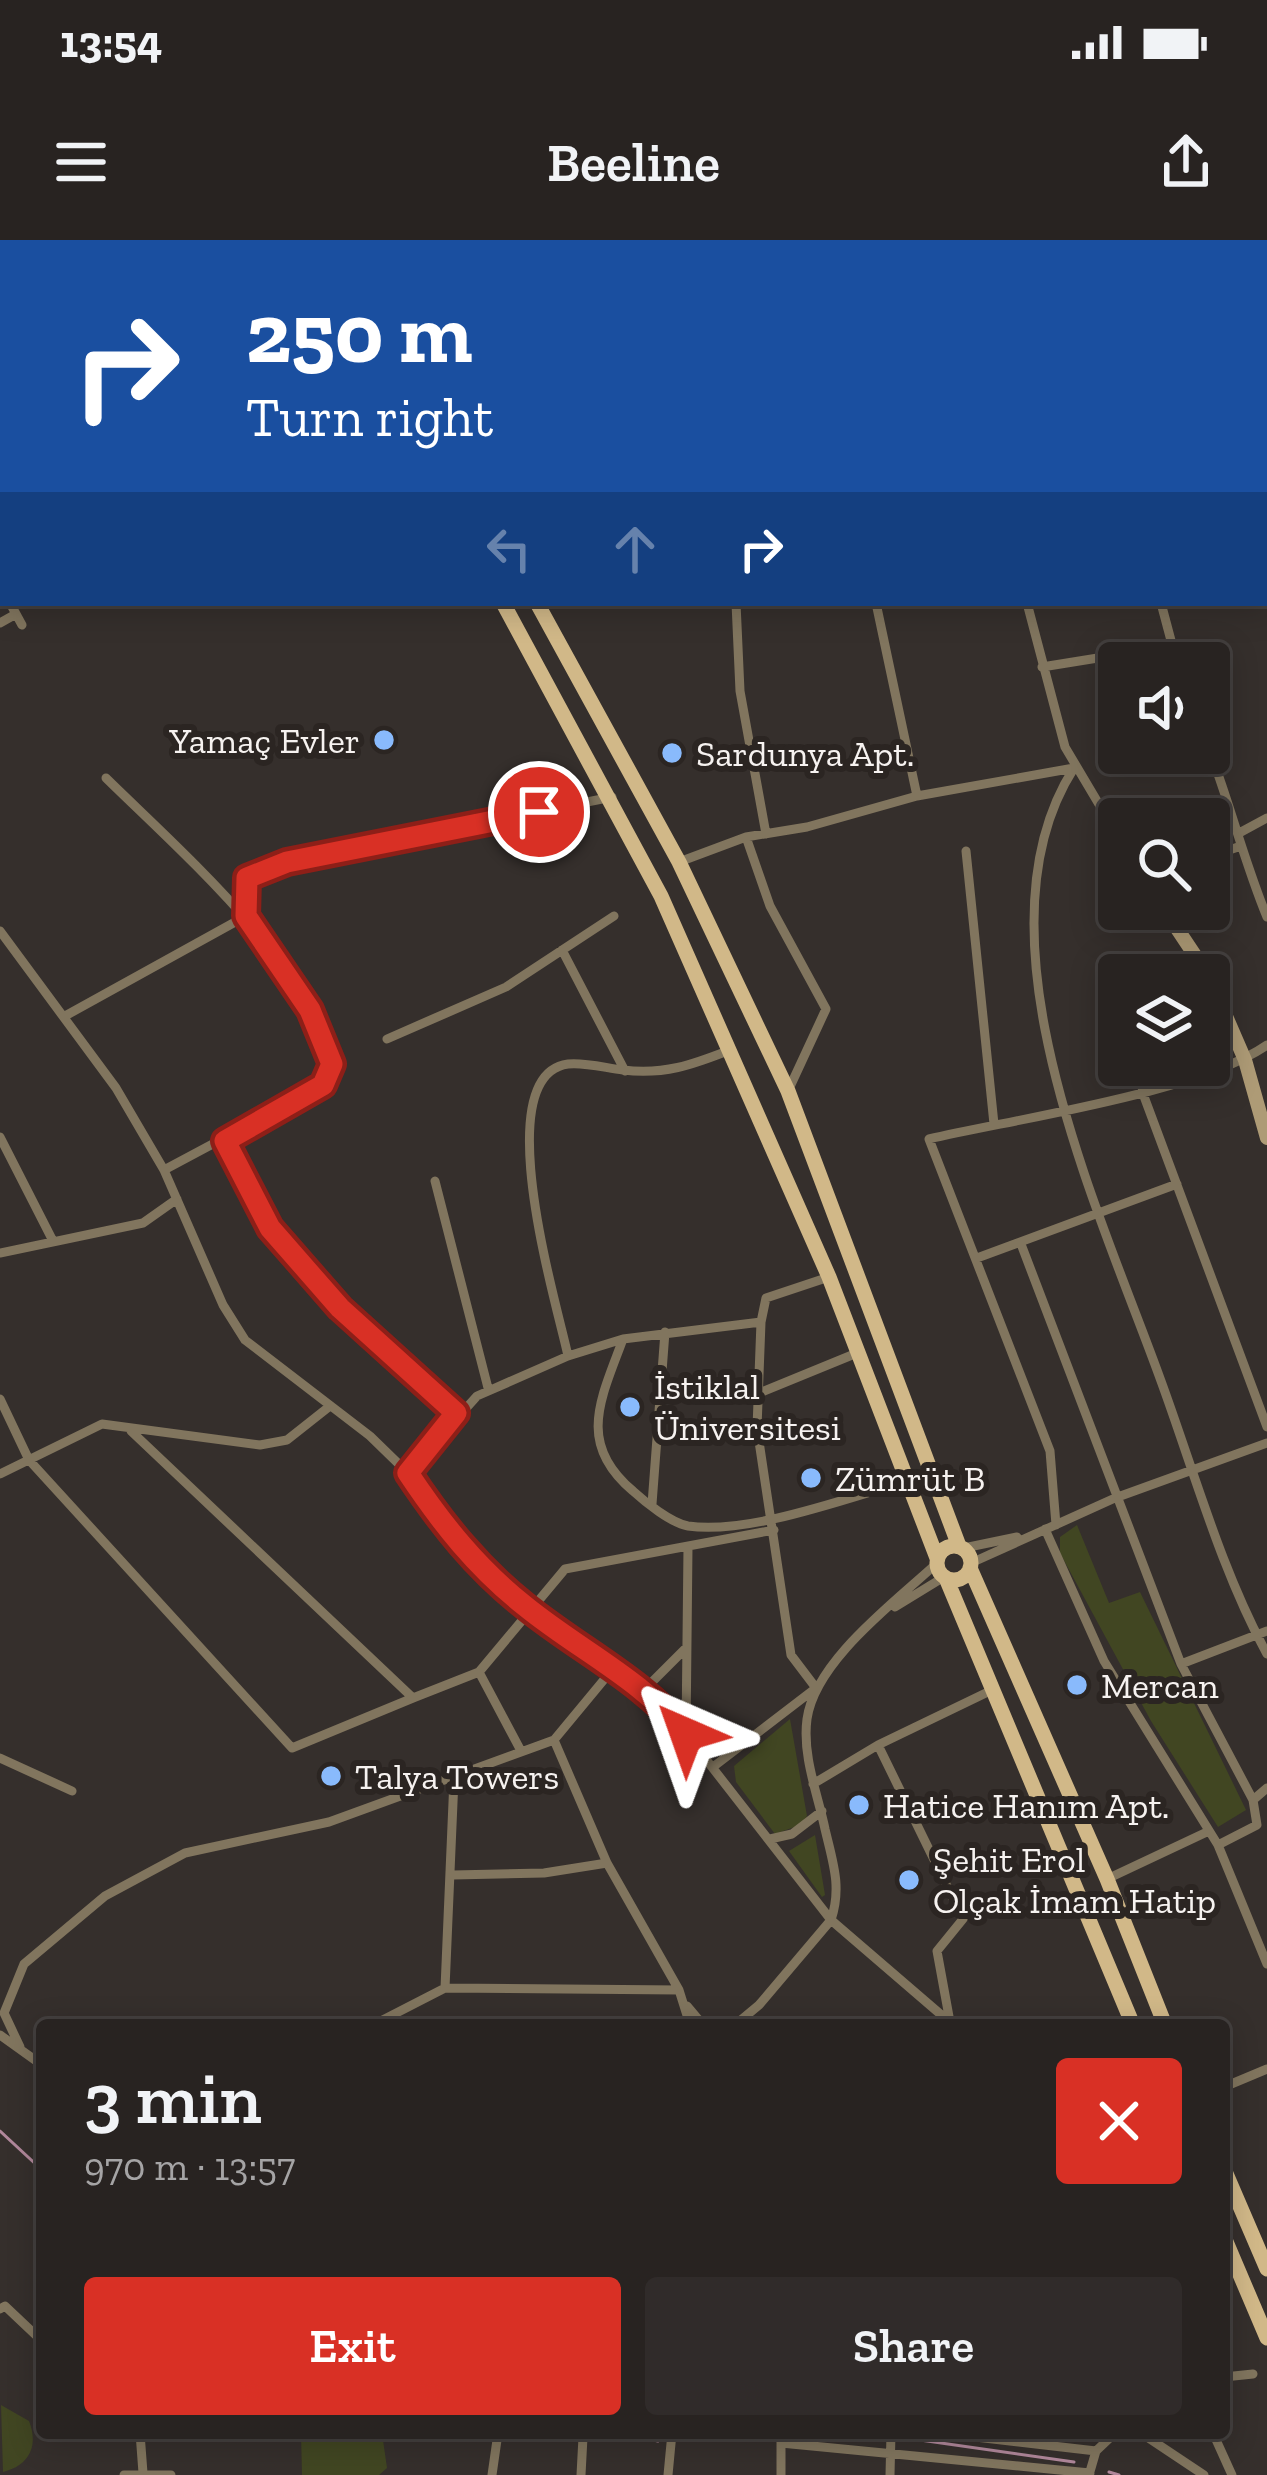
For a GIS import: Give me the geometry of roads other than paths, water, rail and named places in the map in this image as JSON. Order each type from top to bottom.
[{"type":"main road","points":[[505,606],[612,797],[730,1050],[829,1277],[990,1691],[1130,2019]]},
{"type":"main road","points":[[539,606],[679,862],[788,1091],[966,1556],[1108,1879],[1163,2019]]},
{"type":"main road","points":[[941,1569],[943,1549],[966,1556]]},
{"type":"main road","points":[[941,1569],[958,1580],[966,1556]]},
{"type":"main road","points":[[1230,2183],[1267,2269]]},
{"type":"main road","points":[[1230,2251],[1267,2338]]},
{"type":"street","points":[[736,606],[740,692],[766,834]]},
{"type":"street","points":[[877,606],[917,796]]},
{"type":"street","points":[[1028,606],[1074,768],[1098,805]]},
{"type":"street","points":[[1162,606],[1171,642]]},
{"type":"street","points":[[0,623],[16,614]]},
{"type":"street","points":[[1042,667],[1098,658]]},
{"type":"street","points":[[679,862],[746,837],[917,796],[1074,768]]},
{"type":"street","points":[[1074,768],[1051,803],[1037,860],[1040,1005],[1060,1107],[1267,1654]]},
{"type":"street","points":[[1218,774],[1240,832],[1238,848],[1267,917]]},
{"type":"street","points":[[106,778],[246,916],[329,1046],[332,1074],[323,1085],[164,1170]]},
{"type":"street","points":[[246,916],[247,878],[287,862],[612,797]]},
{"type":"street","points":[[1240,832],[1267,818]]},
{"type":"street","points":[[746,837],[770,906],[826,1009],[788,1091]]},
{"type":"street","points":[[1230,850],[1238,848]]},
{"type":"street","points":[[966,851],[994,1124]]},
{"type":"street","points":[[64,1016],[246,916]]},
{"type":"street","points":[[387,1040],[506,987],[614,916]]},
{"type":"street","points":[[0,931],[116,1088],[164,1170],[223,1305],[245,1340],[408,1473],[476,1564],[528,1608],[645,1689],[713,1767],[831,1920],[946,2019]]},
{"type":"street","points":[[562,950],[625,1071]]},
{"type":"street","points":[[1230,1026],[1267,1138]]},
{"type":"street","points":[[1267,1045],[1245,1060],[1142,1091],[929,1138],[1050,1450],[1045,1529],[1104,1661],[1218,1845],[1267,1964]]},
{"type":"street","points":[[568,1356],[530,1182],[530,1098],[545,1074],[567,1064],[677,1072],[730,1050]]},
{"type":"street","points":[[1142,1091],[1267,1427]]},
{"type":"street","points":[[0,1137],[53,1241]]},
{"type":"street","points":[[225,1141],[270,1228],[340,1308],[456,1413]]},
{"type":"street","points":[[435,1181],[488,1388]]},
{"type":"street","points":[[977,1258],[1177,1184]]},
{"type":"street","points":[[0,1253],[143,1223],[177,1199]]},
{"type":"street","points":[[1021,1244],[1181,1664],[1262,1823],[1218,1845]]},
{"type":"street","points":[[816,1688],[791,1655],[757,1394],[766,1298],[829,1277]]},
{"type":"street","points":[[408,1473],[456,1413],[488,1388],[623,1340],[761,1322]]},
{"type":"street","points":[[652,1504],[665,1332]]},
{"type":"street","points":[[623,1340],[601,1401],[598,1448],[612,1472],[685,1526],[773,1525]]},
{"type":"street","points":[[757,1394],[858,1353]]},
{"type":"street","points":[[0,1399],[29,1460],[292,1748],[479,1672],[565,1569],[773,1525],[907,1481]]},
{"type":"street","points":[[0,1474],[102,1424],[260,1445],[287,1440],[330,1406]]},
{"type":"street","points":[[131,1431],[413,1698]]},
{"type":"street","points":[[966,1556],[1267,1443]]},
{"type":"street","points":[[686,1734],[688,1546]]},
{"type":"street","points":[[713,1767],[816,1688],[875,1620],[941,1569]]},
{"type":"street","points":[[1181,1664],[1262,1633]]},
{"type":"street","points":[[645,1689],[686,1648]]},
{"type":"street","points":[[20,2047],[4,2013],[24,1964],[105,1896],[185,1853],[329,1822],[554,1740],[612,1670]]},
{"type":"street","points":[[479,1672],[520,1749]]},
{"type":"street","points":[[749,2019],[831,1920],[840,1894],[813,1784],[806,1724],[816,1688]]},
{"type":"street","points":[[813,1784],[878,1745],[990,1691]]},
{"type":"street","points":[[554,1740],[607,1863],[679,1990],[688,2019]]},
{"type":"street","points":[[878,1745],[963,1919],[938,1951],[951,2019]]},
{"type":"street","points":[[0,1758],[72,1791]]},
{"type":"street","points":[[445,1988],[454,1779]]},
{"type":"street","points":[[1253,1800],[1267,1788]]},
{"type":"street","points":[[770,1839],[792,1834],[822,1810]]},
{"type":"street","points":[[1108,1879],[1209,1832]]},
{"type":"street","points":[[453,1875],[544,1873],[607,1863]]},
{"type":"street","points":[[386,2019],[445,1988],[679,1990]]},
{"type":"street","points":[[684,2002],[699,2019]]},
{"type":"street","points":[[742,2019],[759,2005]]},
{"type":"street","points":[[0,2035],[36,2060]]},
{"type":"street","points":[[1230,2084],[1267,2069]]},
{"type":"street","points":[[0,2308],[4,2306],[36,2335]]},
{"type":"street","points":[[1230,2376],[1253,2374]]},
{"type":"street","points":[[140,2439],[143,2473]]},
{"type":"street","points":[[492,2475],[497,2439]]},
{"type":"street","points":[[581,2475],[583,2439]]},
{"type":"street","points":[[668,2475],[672,2439]]},
{"type":"street","points":[[781,2439],[782,2475]]},
{"type":"street","points":[[791,2439],[1090,2474],[1096,2451],[1109,2439]]},
{"type":"street","points":[[890,2475],[891,2439]]},
{"type":"street","points":[[993,2439],[1096,2451]]},
{"type":"street","points":[[1150,2439],[1204,2475]]},
{"type":"street","points":[[1216,2439],[1232,2475]]},
{"type":"street","points":[[124,2475],[171,2475]]},
{"type":"waterway","points":[[0,2131],[36,2164]]},
{"type":"waterway","points":[[648,2439],[658,2441]]},
{"type":"waterway","points":[[913,2439],[1074,2462]]},
{"type":"waterway","points":[[1109,2472],[1119,2475]]},
{"type":"place","name":"Yamaç Evler","points":[[384,740]]},
{"type":"place","name":"Sardunya Apt.","points":[[672,753]]},
{"type":"place","name":"İstiklal Üniversitesi","points":[[630,1407]]},
{"type":"place","name":"Zümrüt B","points":[[811,1478]]},
{"type":"place","name":"Mercan","points":[[1077,1685]]},
{"type":"place","name":"Talya Towers","points":[[331,1776]]},
{"type":"place","name":"Hatice Hanım Apt.","points":[[859,1805]]},
{"type":"place","name":"Şehit Erol Olçak İmam Hatip","points":[[909,1880]]}]
